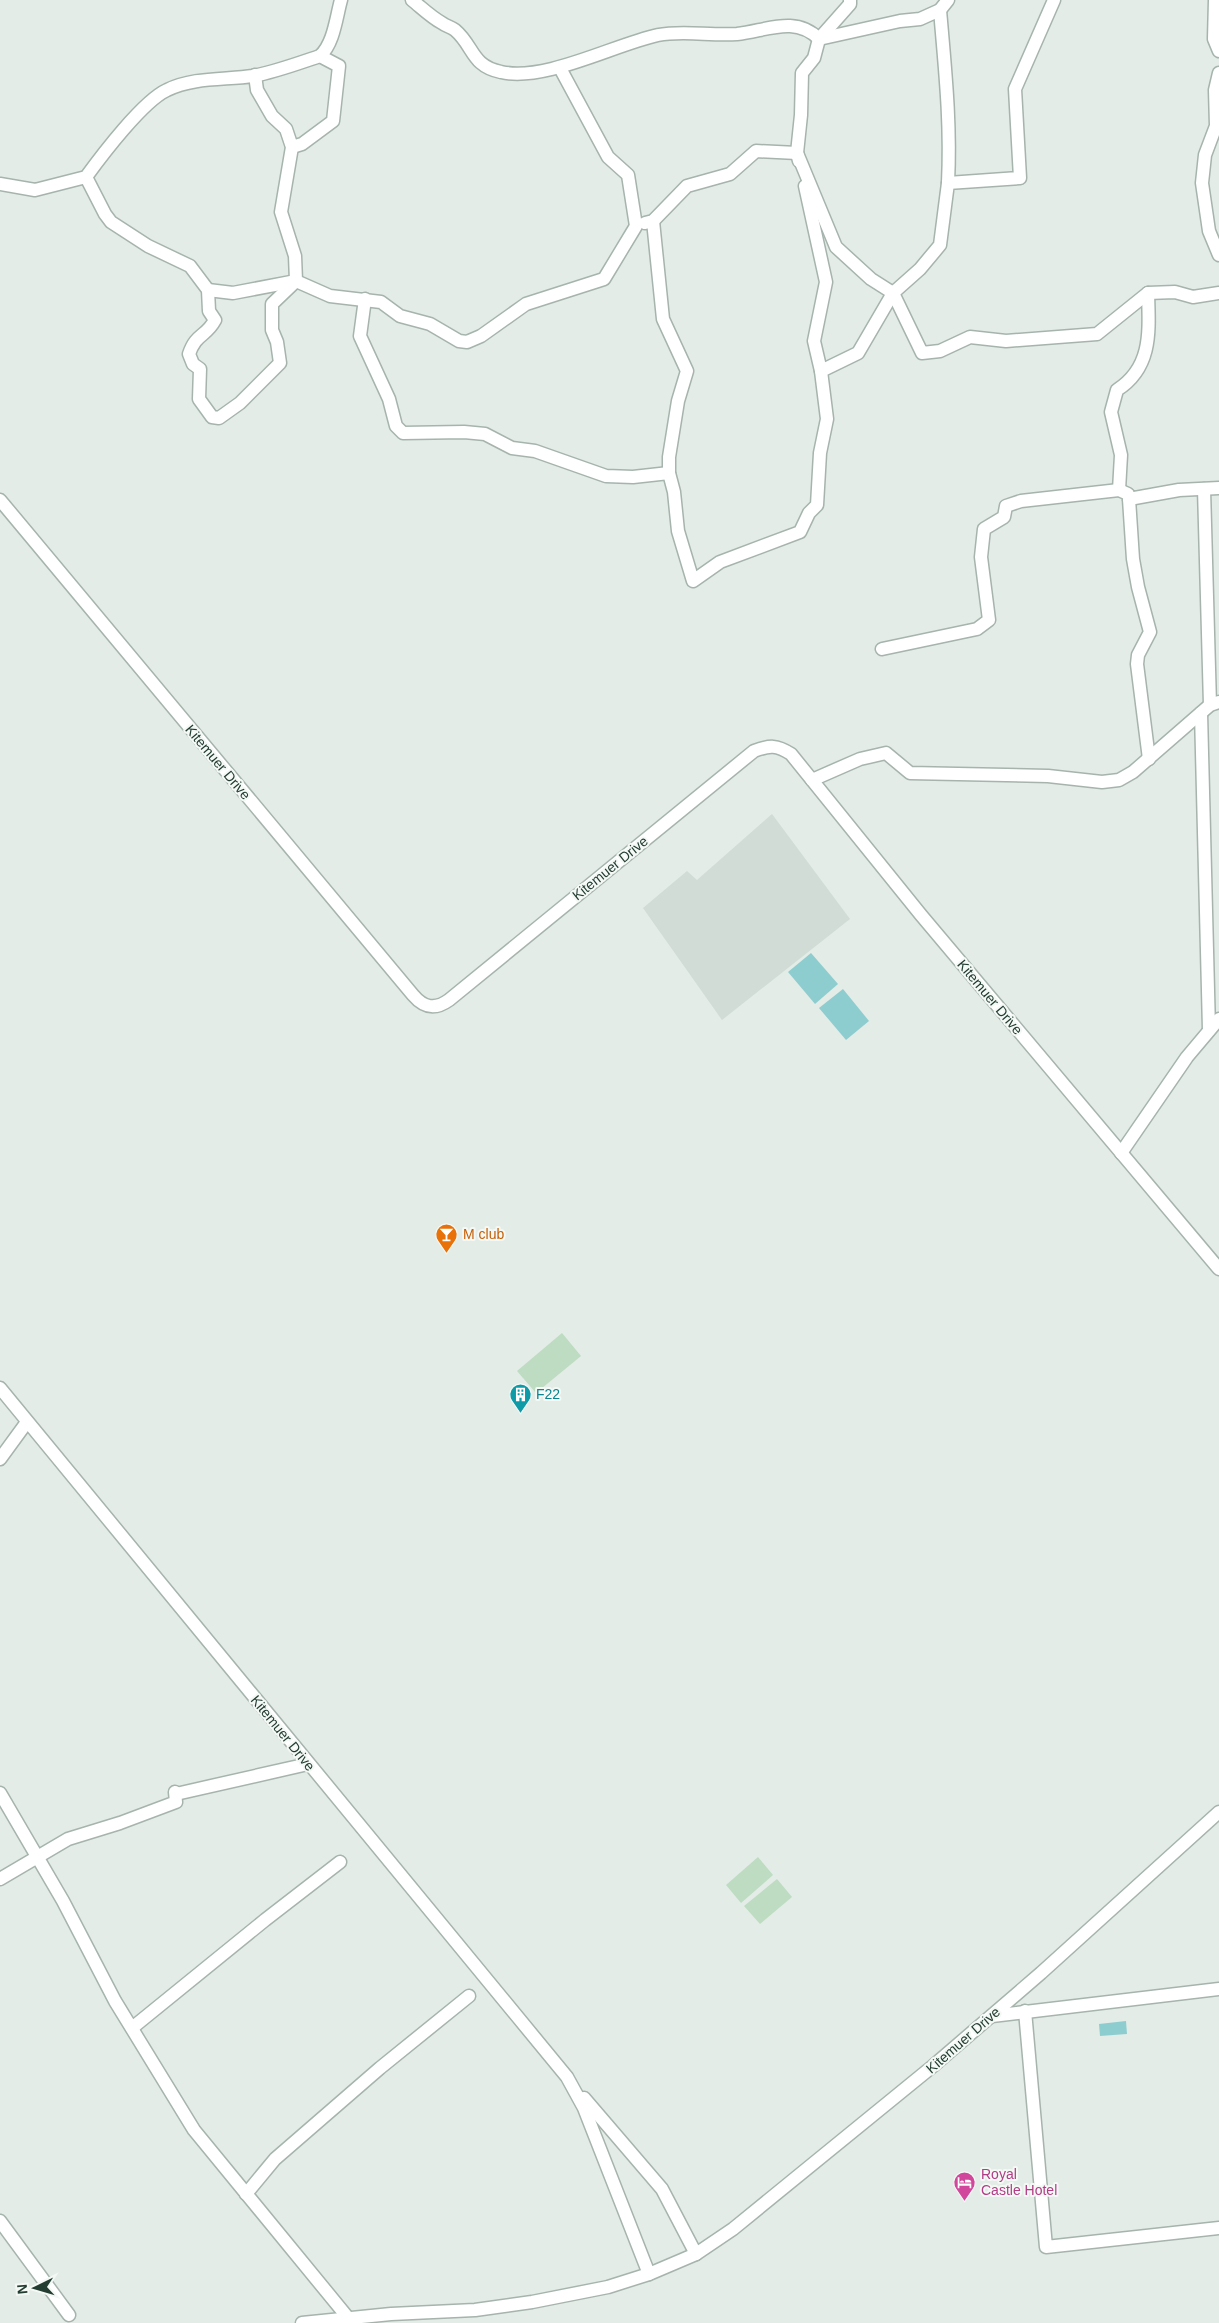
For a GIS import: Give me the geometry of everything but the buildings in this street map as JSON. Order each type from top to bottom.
[{"type":"street","points":[[0,184],[35,190],[86,177],[102,154],[136,116],[165,90],[186,82],[255,75],[320,56],[325,52],[334,30],[341,0]]},
{"type":"street","points":[[412,0],[441,23],[455,30],[480,64],[502,73],[560,68],[598,53],[670,33],[737,34],[780,25],[809,29],[819,39]]},
{"type":"street","points":[[653,221],[663,319],[687,371],[678,401],[669,457],[669,473],[674,492],[678,531],[692,581],[720,562],[800,532],[809,513],[817,506],[820,453],[826,419],[814,341],[826,282],[797,154],[802,115],[802,73],[814,58],[819,39],[850,4],[850,0]]},
{"type":"street","points":[[948,183],[1020,178],[1016,89],[1054,0]]},
{"type":"street","points":[[1215,0],[1214,39],[1219,51]]},
{"type":"street","points":[[819,39],[900,21],[920,19],[944,5],[950,139],[948,183],[940,245],[894,293],[858,353],[820,371]]},
{"type":"street","points":[[292,147],[302,144],[332,120],[339,66],[320,56]]},
{"type":"street","points":[[208,290],[233,293],[296,281],[330,296],[381,302],[400,316],[430,324],[459,341],[467,342],[482,336],[526,304],[604,279],[636,226],[628,175],[608,157],[560,68]]},
{"type":"street","points":[[1219,73],[1215,90],[1216,126],[1206,155],[1202,183],[1209,231],[1219,255]]},
{"type":"street","points":[[86,177],[104,214],[111,222],[148,246],[190,266],[208,290],[209,311],[215,320],[210,330],[194,340],[189,354],[193,364],[200,369],[199,399],[204,409],[216,419],[240,403],[280,362],[277,342],[272,330],[272,304],[296,281],[295,256],[281,212],[292,147],[286,129],[272,116],[257,90],[255,75]]},
{"type":"street","points":[[636,226],[653,221],[687,186],[730,174],[756,151],[797,154]]},
{"type":"street","points":[[797,154],[836,247],[871,279],[894,293],[922,353],[940,351],[970,337],[1006,341],[1097,334],[1148,293],[1175,292],[1193,297],[1219,293]]},
{"type":"street","points":[[1148,293],[1150,333],[1141,366],[1130,382],[1118,390],[1111,412],[1121,455],[1124,495],[1133,559],[1150,632],[1138,655],[1137,664],[1149,758]]},
{"type":"street","points":[[365,299],[360,336],[389,399],[396,426],[403,433],[464,432],[485,434],[512,448],[535,451],[606,476],[633,477],[669,473]]},
{"type":"street","points":[[882,649],[977,629],[989,620],[980,558],[984,529],[1004,517],[1006,506],[1021,501],[1219,488]]},
{"type":"street","points":[[1204,489],[1210,707],[1209,1030]]},
{"type":"street","name":"Kitemuer Drive","points":[[0,500],[420,1004],[429,1007],[440,1006],[449,1000],[754,751],[769,745],[780,747],[791,754],[921,915],[1219,1269]]},
{"type":"street","points":[[812,780],[860,760],[886,753],[910,773],[1048,776],[1093,782],[1119,780],[1133,772],[1210,707]]},
{"type":"street","points":[[1121,1153],[1187,1057],[1219,1019]]},
{"type":"street","name":"Kitemuer Drive","points":[[0,1388],[308,1764],[662,2189],[696,2254]]},
{"type":"street","points":[[0,1459],[27,1422]]},
{"type":"street","points":[[0,1879],[68,1839],[176,1802],[176,1793],[308,1764]]},
{"type":"street","points":[[0,1793],[132,2028],[194,2130],[349,2319]]},
{"type":"street","name":"Kitemuer Drive","points":[[567,2077],[584,2108],[649,2274],[696,2254],[733,2229],[992,2016],[1219,1812]]},
{"type":"street","points":[[132,2028],[340,1862]]},
{"type":"street","points":[[992,2016],[1219,1989]]},
{"type":"street","points":[[246,2194],[275,2158],[380,2068],[469,1996]]},
{"type":"street","points":[[1025,2011],[1046,2247],[1219,2228]]},
{"type":"street","points":[[0,2221],[69,2315]]},
{"type":"street","points":[[302,2323],[475,2310],[532,2302],[608,2287],[649,2274]]},
{"type":"shaded area","points":[[772,814],[850,919],[722,1020],[643,908],[687,871],[697,880]]},
{"type":"green space","points":[[562,1333],[581,1356],[536,1393],[517,1371]]},
{"type":"green space","points":[[758,1857],[773,1875],[741,1903],[726,1885]]},
{"type":"green space","points":[[777,1879],[792,1897],[760,1924],[744,1906]]},
{"type":"water","points":[[811,953],[838,984],[815,1004],[788,972]]},
{"type":"water","points":[[843,989],[869,1021],[846,1040],[819,1008]]},
{"type":"water","points":[[1126,2021],[1127,2034],[1100,2036],[1099,2024]]},
{"type":"place","name":"M club","points":[[447,1253]]},
{"type":"place","name":"F22","points":[[520,1413]]},
{"type":"place","name":"Royal Castle Hotel","points":[[965,2201]]}]
